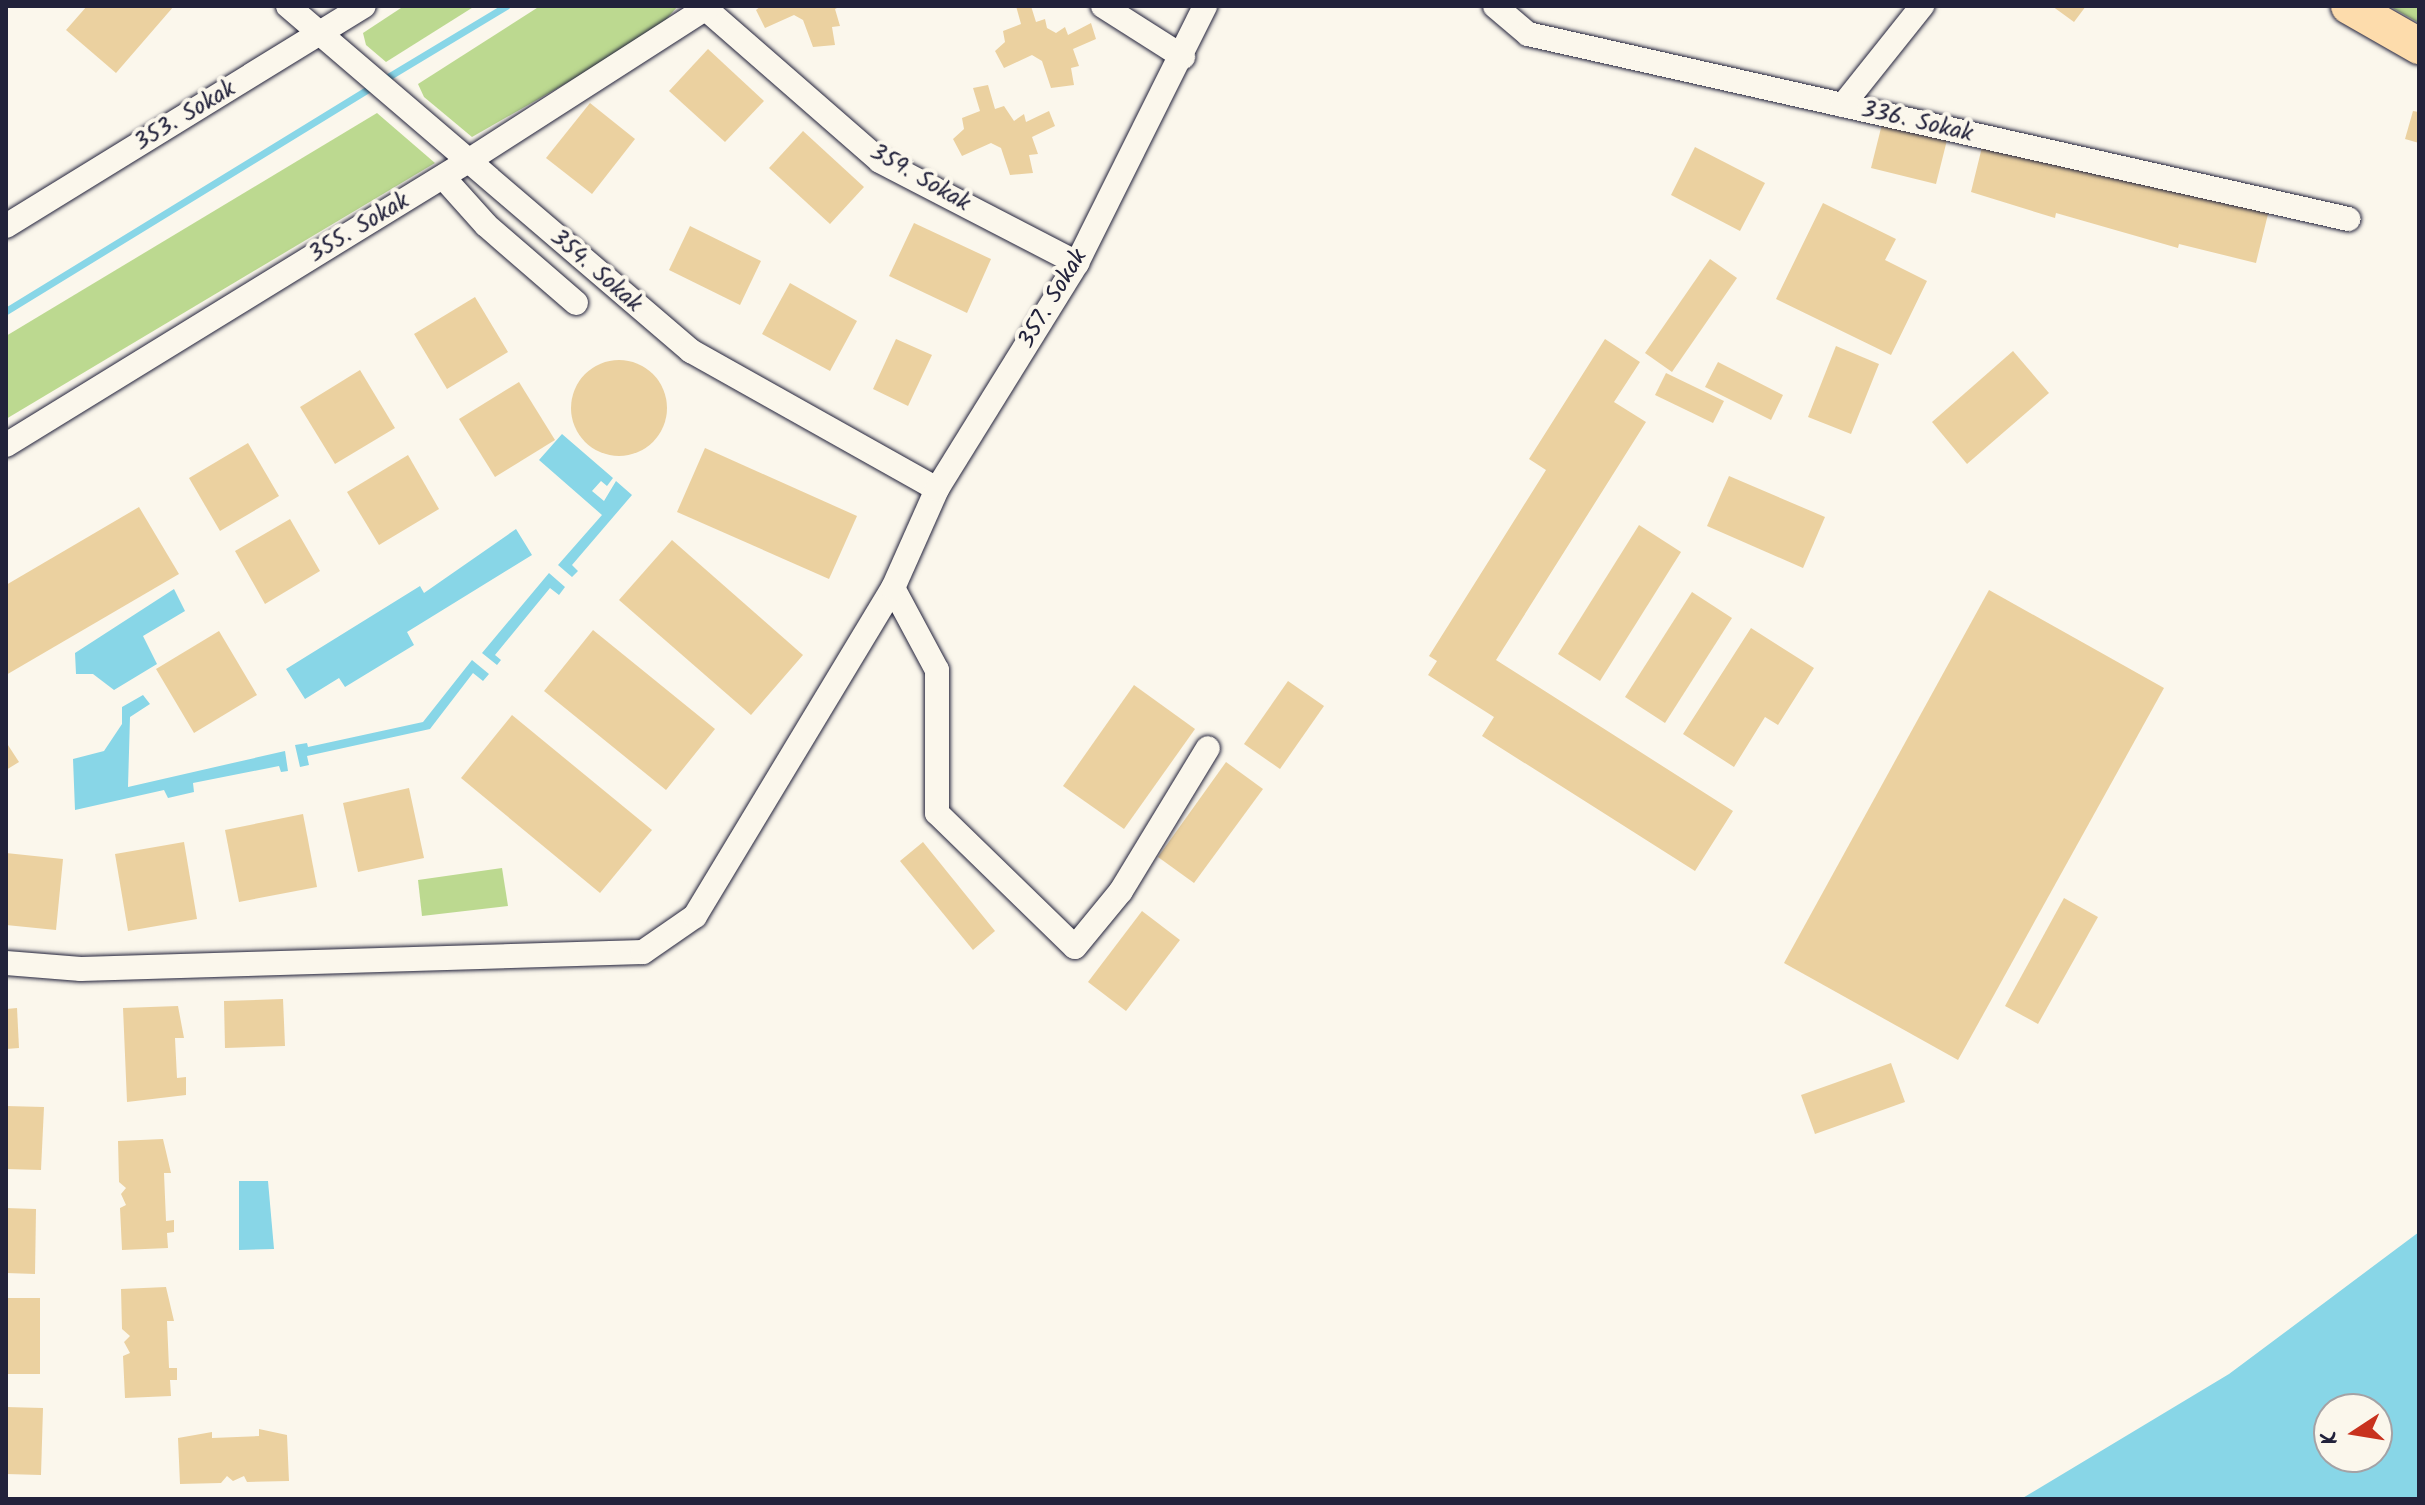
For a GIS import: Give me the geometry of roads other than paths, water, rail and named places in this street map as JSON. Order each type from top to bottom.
[{"type":"main road","points":[[2349,6],[2419,46]]},
{"type":"street","name":"354. Sokak","points":[[288,6],[691,351],[937,489]]},
{"type":"street","name":"353. Sokak","points":[[6,226],[364,6]]},
{"type":"street","points":[[1103,6],[1183,57]]},
{"type":"street","name":"357. Sokak","points":[[6,963],[81,969],[643,952],[695,916],[893,588],[937,489],[1077,263],[1183,57],[1205,6]]},
{"type":"street","name":"336. Sokak","points":[[1495,6],[1528,34],[2348,219]]},
{"type":"street","points":[[1843,105],[1922,6]]},
{"type":"street","name":"355. Sokak","points":[[6,445],[443,177],[707,8]]},
{"type":"street","name":"359. Sokak","points":[[707,8],[880,161],[1077,263]]},
{"type":"street","points":[[443,177],[486,225],[576,303]]},
{"type":"street","points":[[893,588],[937,670],[937,813],[1075,947],[1121,891],[1208,748]]},
{"type":"water","points":[[562,434],[613,478],[607,486],[601,481],[592,491],[604,501],[616,481],[632,495],[572,565],[578,571],[572,577],[558,565],[602,515],[539,460]]},
{"type":"water","points":[[516,529],[532,555],[407,632],[414,645],[345,687],[339,678],[305,699],[286,669],[420,586],[424,593]]},
{"type":"water","points":[[549,573],[565,587],[559,595],[550,588],[495,655],[501,660],[497,665],[482,653]]},
{"type":"water","points":[[174,589],[185,611],[143,636],[157,664],[114,690],[93,674],[76,674],[75,653]]},
{"type":"water","points":[[472,660],[489,674],[483,681],[473,673],[430,729],[307,756],[309,765],[300,767],[295,745],[307,743],[308,747],[423,722]]},
{"type":"water","points":[[143,695],[150,704],[130,717],[128,787],[285,751],[288,771],[281,772],[279,766],[193,783],[194,792],[168,798],[164,790],[75,810],[73,759],[104,751],[122,724],[122,707]]},
{"type":"water","points":[[239,1181],[268,1181],[274,1249],[239,1250]]},
{"type":"water","points":[[2419,1232],[2419,1499],[2021,1499],[2229,1374]]},
{"type":"waterway","points":[[383,80],[506,6]]},
{"type":"waterway","points":[[6,311],[373,86]]}]
